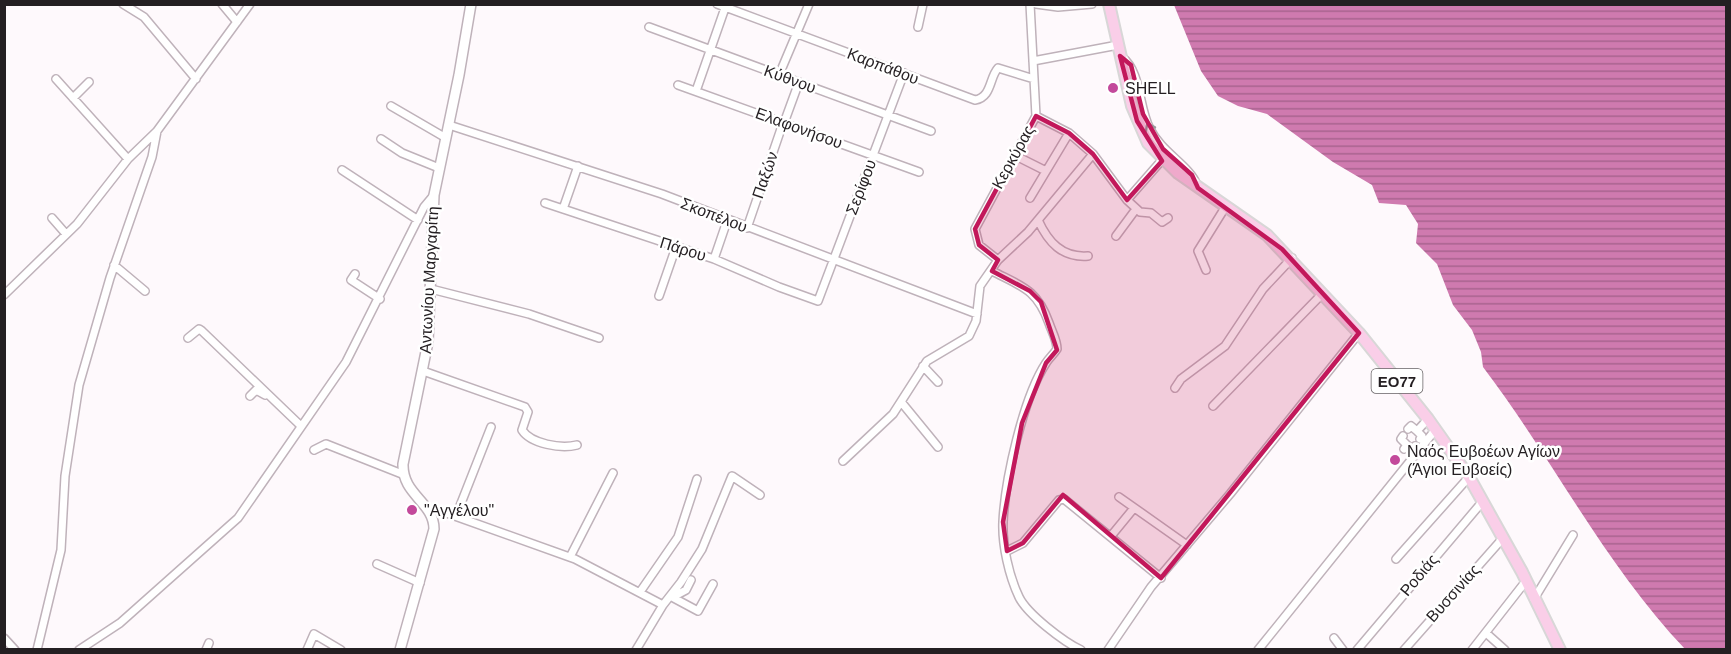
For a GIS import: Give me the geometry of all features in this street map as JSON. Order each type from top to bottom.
[{"type":"main road","name":"ΕΟ77","points":[[1109,4],[1119,51],[1142,133],[1162,160],[1198,188],[1267,234],[1292,258],[1359,333],[1436,429],[1469,477],[1484,501],[1560,650]]},
{"type":"street","points":[[123,4],[144,17],[196,79]]},
{"type":"street","points":[[222,4],[237,22]]},
{"type":"street","points":[[4,295],[66,234],[128,159],[157,131],[250,4]]},
{"type":"street","name":"Αντωνίου Μαργαρίτη","points":[[402,474],[403,459],[423,371],[432,289],[434,195],[471,4]]},
{"type":"street","name":"Καρπάθου","points":[[717,4],[975,100],[980,99],[988,91],[998,68],[1034,79]]},
{"type":"street","points":[[780,75],[809,4]]},
{"type":"street","points":[[918,27],[923,4]]},
{"type":"street","name":"Κερκύρας","points":[[999,261],[980,247],[975,229],[1036,116],[1030,4]]},
{"type":"street","points":[[1036,4],[1058,8],[1092,4]]},
{"type":"street","points":[[696,91],[725,8]]},
{"type":"street","name":"Κύθνου","points":[[649,27],[931,131]]},
{"type":"street","points":[[1033,61],[1119,51],[1133,69],[1149,128],[1163,149],[1192,175],[1198,188]]},
{"type":"street","name":"Σερίφου","points":[[818,301],[904,73]]},
{"type":"street","points":[[56,78],[128,159]]},
{"type":"street","points":[[73,98],[89,82]]},
{"type":"street","name":"Παξών","points":[[747,228],[799,82]]},
{"type":"street","name":"Ελαφονήσου","points":[[678,85],[919,172]]},
{"type":"street","points":[[390,106],[446,138]]},
{"type":"street","points":[[1036,116],[1069,133],[1093,154],[1127,201],[1136,209],[1140,212],[1151,213],[1162,222],[1168,218]]},
{"type":"street","name":"Σκοπέλου","points":[[449,125],[578,166],[977,314]]},
{"type":"street","points":[[37,650],[61,550],[65,476],[79,385],[114,265],[152,157],[157,131]]},
{"type":"street","points":[[1030,198],[1069,133]]},
{"type":"street","points":[[381,139],[402,153],[439,168]]},
{"type":"street","points":[[843,461],[854,454],[902,403],[924,366],[969,336],[977,314],[980,286],[999,261],[1038,220],[1093,154]]},
{"type":"street","points":[[1014,155],[1046,171]]},
{"type":"street","points":[[1127,201],[1162,160]]},
{"type":"street","points":[[563,209],[578,166]]},
{"type":"street","points":[[342,170],[418,220]]},
{"type":"street","points":[[79,650],[120,623],[230,526],[245,508],[346,362],[380,299],[418,220],[434,195]]},
{"type":"street","name":"Πάρου","points":[[545,203],[714,259],[818,301]]},
{"type":"street","points":[[1206,270],[1200,261],[1198,251],[1226,206]]},
{"type":"street","points":[[1116,236],[1136,209]]},
{"type":"street","points":[[52,218],[66,234]]},
{"type":"street","points":[[1038,220],[1049,238],[1066,254],[1074,257],[1088,256]]},
{"type":"street","points":[[714,259],[727,221]]},
{"type":"street","points":[[659,296],[676,247]]},
{"type":"street","points":[[1174,388],[1181,379],[1225,346],[1263,289],[1292,258]]},
{"type":"street","points":[[114,265],[145,291]]},
{"type":"street","points":[[992,271],[1037,297],[1044,307],[1058,350],[1046,363],[1022,423],[1003,522],[1009,569],[1020,600],[1063,642],[1081,650]]},
{"type":"street","points":[[355,274],[351,280],[380,299]]},
{"type":"street","points":[[432,289],[538,316],[599,338]]},
{"type":"street","points":[[1214,406],[1323,293]]},
{"type":"street","points":[[188,338],[199,329],[202,331],[300,427]]},
{"type":"street","points":[[1108,650],[1151,587],[1161,578],[1359,333]]},
{"type":"street","points":[[924,366],[938,382]]},
{"type":"street","points":[[423,371],[525,407],[528,412],[522,429],[525,434],[555,446],[577,445]]},
{"type":"street","points":[[250,396],[256,390],[262,392],[300,427]]},
{"type":"street","points":[[902,403],[938,447]]},
{"type":"street","points":[[1417,431],[1428,419]]},
{"type":"street","points":[[1409,447],[1401,439],[1411,426],[1422,436],[1420,439]]},
{"type":"street","points":[[456,516],[491,427]]},
{"type":"street","points":[[1258,650],[1436,429]]},
{"type":"street","points":[[314,450],[326,444],[402,474],[407,486],[429,512],[434,529],[400,650]]},
{"type":"street","points":[[570,557],[613,473]]},
{"type":"street","points":[[672,597],[702,549],[732,476],[760,495]]},
{"type":"street","points":[[1396,559],[1469,477]]},
{"type":"street","points":[[640,592],[678,537],[697,479]]},
{"type":"street","points":[[1119,497],[1186,545]]},
{"type":"street","points":[[1007,551],[1023,543],[1059,500],[1064,499],[1161,578]]},
{"type":"street","name":"Ροδιάς","points":[[1357,650],[1484,501]]},
{"type":"street","points":[[1111,536],[1134,508]]},
{"type":"street","points":[[429,512],[438,510],[570,557],[663,605]]},
{"type":"street","points":[[1534,600],[1573,535]]},
{"type":"street","name":"Βυσσινίας","points":[[1404,650],[1503,538]]},
{"type":"street","points":[[377,564],[420,583]]},
{"type":"street","points":[[636,650],[663,605],[686,590],[691,580]]},
{"type":"street","points":[[1472,650],[1526,581]]},
{"type":"street","points":[[672,597],[698,611],[713,584]]},
{"type":"street","points":[[1486,633],[1505,650]]},
{"type":"street","points":[[307,650],[314,634],[341,650]]},
{"type":"street","points":[[4,638],[15,650]]},
{"type":"street","points":[[1334,638],[1344,650]]},
{"type":"highlighted area","points":[[1120,56],[1131,65],[1143,114],[1163,149],[1192,175],[1198,188],[1282,249],[1359,333],[1161,578],[1063,495],[1023,543],[1007,551],[1003,522],[1022,423],[1046,363],[1057,350],[1041,302],[1030,291],[992,271],[998,260],[979,245],[975,229],[1036,116],[1069,133],[1093,154],[1127,200],[1162,161],[1137,121]]},
{"type":"shaded area","points":[[1174,5],[1726,5],[1726,649],[1685,649],[1656,617],[1604,547],[1533,438],[1483,367],[1481,352],[1472,330],[1453,305],[1437,264],[1416,243],[1418,224],[1406,205],[1379,203],[1372,185],[1333,162],[1267,114],[1238,106],[1218,96],[1201,71]]},
{"type":"place","name":"SHELL","points":[[1113,88]]},
{"type":"place","name":"Ναός Ευβοέων Αγίων (Άγιοι Ευβοείς)","points":[[1395,460]]},
{"type":"place","name":"\"Αγγέλου\"","points":[[412,510]]}]
